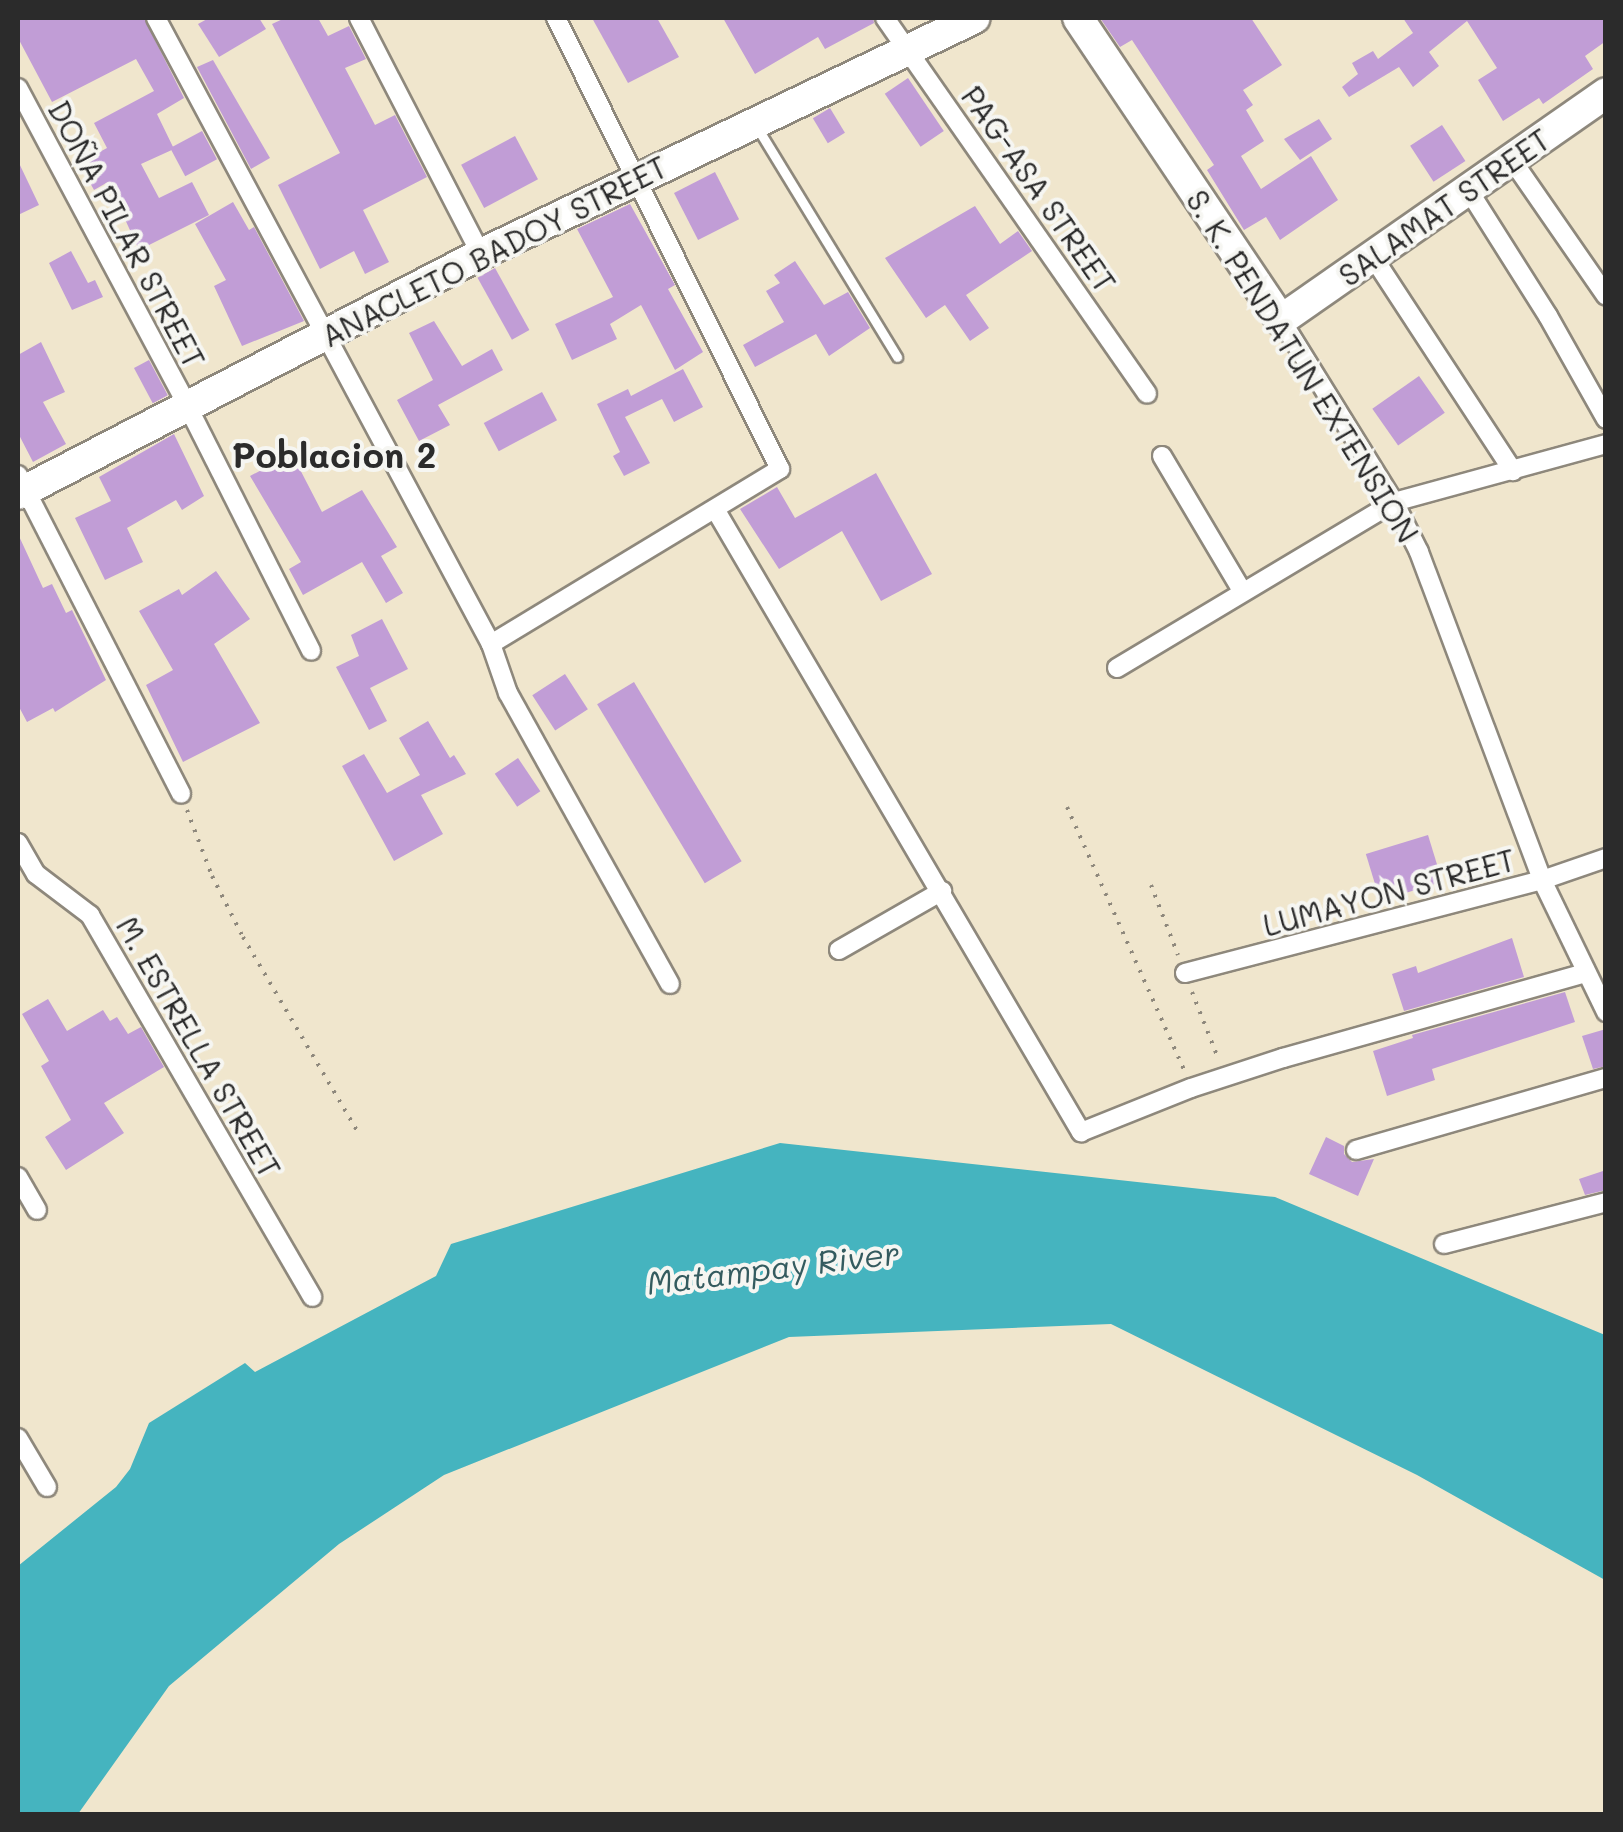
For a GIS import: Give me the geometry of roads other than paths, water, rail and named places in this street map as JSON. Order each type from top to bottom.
[{"type":"main road","name":"ANACLETO BADOY STREET","points":[[20,486],[188,407],[481,254],[976,18]]},
{"type":"main road","name":"S. K. PENDATUN EXTENSION","points":[[1078,18],[1281,320]]},
{"type":"main road","name":"SALAMAT STREET","points":[[1281,320],[1606,93]]},
{"type":"street","points":[[156,18],[491,644],[508,694],[670,984]]},
{"type":"street","points":[[358,18],[481,254]]},
{"type":"street","points":[[491,644],[780,469],[556,18]]},
{"type":"street","name":"PAG-ASA STREET","points":[[884,18],[1147,394]]},
{"type":"street","name":"DOÑA PILAR STREET","points":[[18,88],[188,407],[311,650]]},
{"type":"street","points":[[1512,160],[1606,296]]},
{"type":"street","points":[[1470,191],[1606,419]]},
{"type":"street","points":[[1373,257],[1513,472]]},
{"type":"street","name":"S. K. PENDATUN EXTENSION","points":[[1281,320],[1394,502],[1452,631],[1542,880],[1606,1012]]},
{"type":"street","points":[[1117,668],[1394,502],[1606,444]]},
{"type":"street","points":[[1162,456],[1242,591]]},
{"type":"street","points":[[20,486],[181,794]]},
{"type":"street","points":[[715,509],[1081,1132],[1191,1088],[1586,973]]},
{"type":"street","name":"M. ESTRELLA STREET","points":[[18,842],[36,874],[90,915],[312,1297]]},
{"type":"street","name":"LUMAYON STREET","points":[[1185,974],[1542,880],[1606,858]]},
{"type":"street","points":[[838,950],[942,891]]},
{"type":"street","points":[[1356,1150],[1606,1078]]},
{"type":"street","points":[[18,1177],[37,1210]]},
{"type":"street","points":[[1444,1244],[1606,1202]]},
{"type":"street","points":[[18,1438],[47,1486]]},
{"type":"lane","points":[[754,122],[897,357]]},
{"type":"water","name":"Matampay River","points":[[780,1143],[1275,1197],[1605,1335],[1605,1580],[1417,1475],[1111,1324],[789,1337],[444,1475],[339,1544],[169,1686],[78,1814],[18,1814],[18,1566],[116,1487],[130,1469],[149,1423],[245,1363],[255,1372],[436,1276],[451,1244]]},
{"type":"district","name":"Poblacion 2","points":[[334,454]]}]
